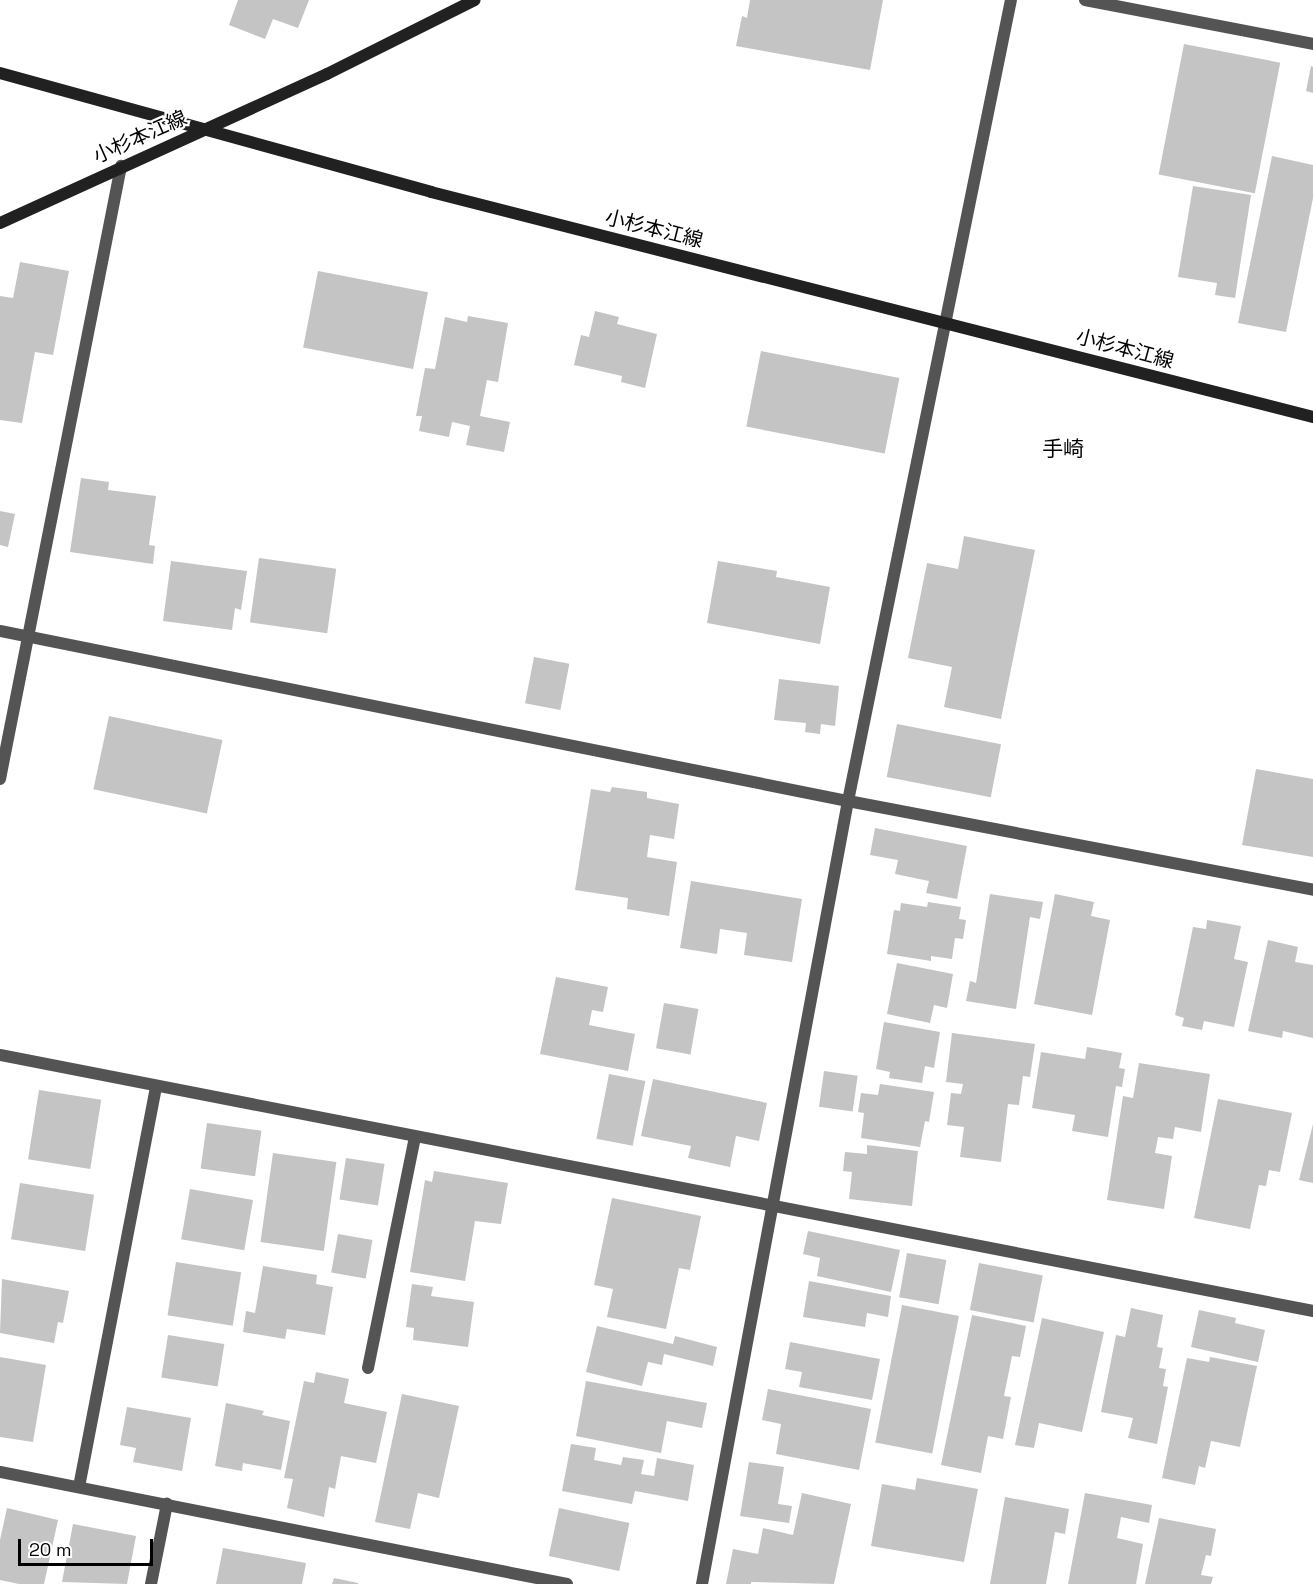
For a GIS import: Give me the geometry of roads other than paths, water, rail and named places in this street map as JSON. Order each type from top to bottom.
[{"type":"main road","points":[[0,73],[205,130],[327,74],[475,0]]},
{"type":"main road","name":"小杉本江線","points":[[0,224],[121,166],[205,130],[431,192],[1313,417]]},
{"type":"street","points":[[702,1584],[848,801],[1011,0]]},
{"type":"street","points":[[1085,0],[1313,44]]},
{"type":"street","points":[[0,779],[121,166]]},
{"type":"street","points":[[0,631],[848,801],[1313,890]]},
{"type":"street","points":[[0,1055],[1313,1311]]},
{"type":"street","points":[[79,1487],[156,1086]]},
{"type":"street","points":[[368,1368],[415,1137]]},
{"type":"street","points":[[0,1472],[567,1584]]},
{"type":"street","points":[[151,1584],[167,1504]]},
{"type":"district","name":"手崎","points":[[1063,449]]}]
